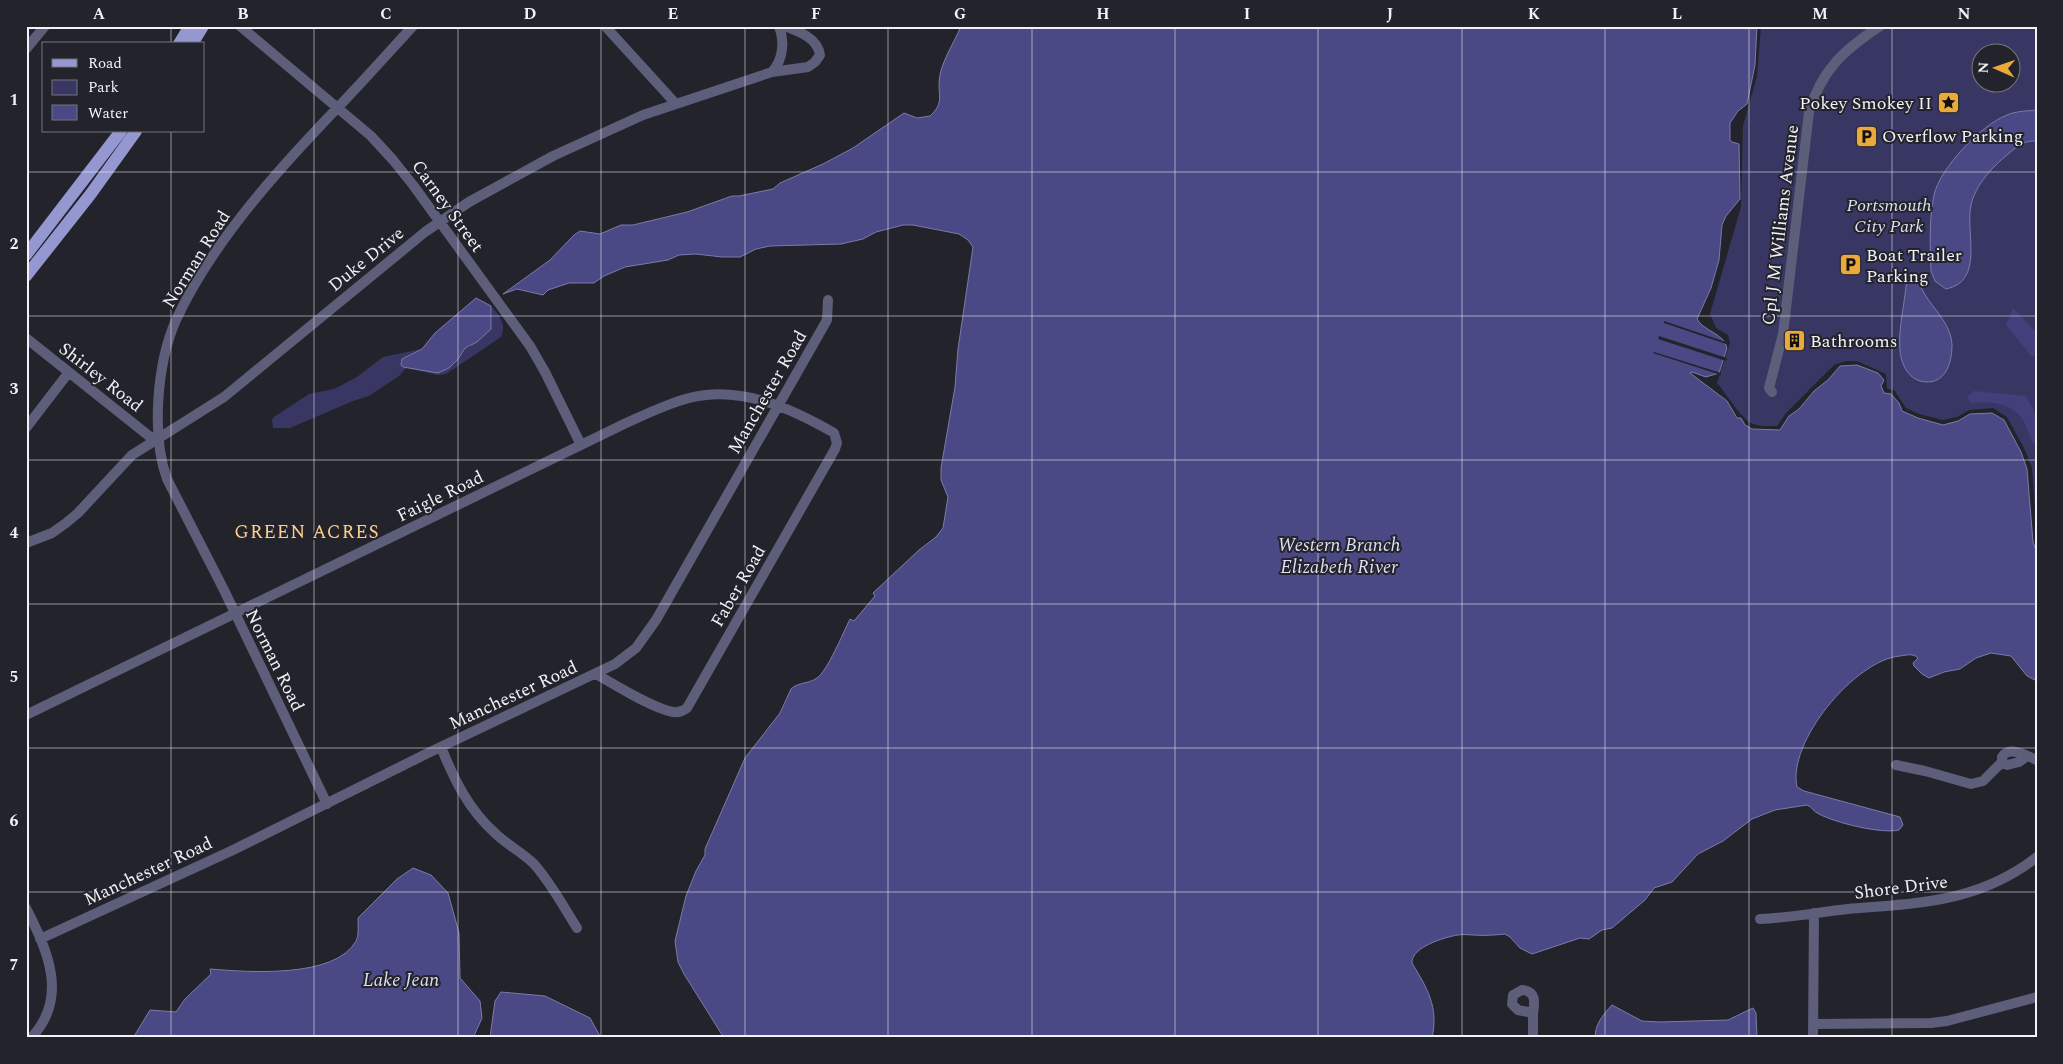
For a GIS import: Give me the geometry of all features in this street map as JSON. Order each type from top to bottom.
[{"type":"main road","points":[[180,42],[190,26]]},
{"type":"main road","points":[[193,42],[203,26]]},
{"type":"main road","points":[[26,256],[120,132]]},
{"type":"main road","points":[[26,276],[90,195],[135,132]]},
{"type":"street","points":[[26,49],[45,26]]},
{"type":"street","name":"Carney Street","points":[[240,26],[371,136],[393,160],[530,346],[545,372],[581,446]]},
{"type":"street","name":"Norman Road","points":[[327,804],[162,466],[158,439],[161,372],[164,356],[176,321],[186,300],[214,253],[297,151],[413,26]]},
{"type":"street","points":[[605,26],[676,104]]},
{"type":"street","points":[[772,72],[779,62],[782,51],[779,26]]},
{"type":"street","name":"Duke Drive","points":[[26,544],[52,533],[66,524],[123,463],[144,446],[201,413],[254,374],[373,274],[439,222],[499,185],[553,156],[643,115],[772,72],[808,67],[815,62],[820,55],[819,49],[811,40],[796,30],[784,26]]},
{"type":"street","name":"Cpl J M Williams Avenue","points":[[1772,392],[1769,388],[1783,334],[1809,112],[1819,86],[1828,70],[1852,46],[1880,26]]},
{"type":"street","name":"Manchester Road","points":[[40,939],[231,851],[441,747],[596,674],[627,656],[644,639],[772,415],[779,406],[827,320],[828,300]]},
{"type":"street","name":"Shirley Road","points":[[26,338],[149,436],[158,439]]},
{"type":"street","points":[[26,428],[69,372]]},
{"type":"street","name":"Faigle Road","points":[[26,715],[663,407],[702,395],[737,396],[779,406],[805,416],[834,433],[837,443],[835,449]]},
{"type":"street","name":"Faber Road","points":[[596,674],[672,712],[682,711],[688,706],[835,449]]},
{"type":"street","points":[[441,747],[464,797],[474,812],[496,835],[532,863],[577,928]]},
{"type":"street","points":[[1896,765],[1971,784],[1982,781],[2002,762],[2007,766],[2032,758]]},
{"type":"street","name":"Shore Drive","points":[[1760,919],[1916,904],[1954,897],[1975,892],[2006,878],[2037,858]]},
{"type":"street","points":[[26,908],[49,961],[52,994],[48,1012],[31,1038]]},
{"type":"street","points":[[1813,1038],[1814,913]]},
{"type":"street","points":[[1813,1024],[1931,1023],[1947,1021],[2037,997]]},
{"type":"street","points":[[1533,1013],[1533,1038]]},
{"type":"green space","name":"Portsmouth City Park","points":[[1761,26],[2037,26],[2037,534],[2032,468],[2025,450],[2007,417],[1993,408],[1969,410],[1957,417],[1943,420],[1919,414],[1906,408],[1894,390],[1887,389],[1886,374],[1857,361],[1846,361],[1834,365],[1786,413],[1777,426],[1762,426],[1753,424],[1744,417],[1717,383],[1730,343],[1728,335],[1716,328],[1710,314],[1741,207],[1743,126],[1757,76]]},
{"type":"green space","points":[[491,306],[503,324],[501,337],[446,374],[438,375],[406,368],[399,376],[369,396],[290,428],[273,428],[272,420],[274,417],[309,394],[334,389],[357,377],[383,357],[422,349],[402,359],[401,365],[428,371],[447,368],[456,361],[465,348],[470,347],[492,318]]},
{"type":"shaded area","points":[[2013,308],[2037,333],[2037,356],[2031,356],[2006,325]]},
{"type":"shaded area","points":[[1974,391],[2026,396],[2037,416],[2037,444],[2033,443],[2026,426],[2015,411],[2004,405],[1984,402],[1971,403],[1967,397]]},
{"type":"water","name":"Western Branch Elizabeth River","points":[[961,26],[1757,26],[1755,65],[1747,104],[1738,111],[1730,123],[1730,140],[1739,144],[1740,199],[1726,216],[1722,225],[1719,260],[1711,288],[1697,319],[1718,335],[1727,348],[1719,373],[1706,377],[1690,373],[1727,401],[1737,418],[1741,418],[1745,425],[1752,429],[1780,430],[1789,416],[1799,409],[1814,391],[1828,380],[1840,366],[1857,365],[1878,373],[1884,380],[1881,386],[1884,393],[1891,394],[1899,403],[1902,411],[1918,418],[1943,425],[1958,421],[1970,414],[1992,413],[2004,420],[2021,452],[2027,469],[2033,542],[2037,553],[2037,681],[2027,676],[2011,656],[1991,653],[1976,658],[1960,669],[1944,672],[1929,678],[1914,666],[1913,663],[1918,658],[1916,656],[1900,656],[1882,661],[1845,687],[1813,727],[1803,748],[1797,769],[1797,787],[1804,791],[1900,817],[1903,825],[1899,830],[1870,829],[1847,824],[1819,814],[1807,805],[1775,810],[1752,819],[1723,841],[1698,854],[1672,882],[1654,888],[1645,900],[1612,928],[1602,930],[1589,939],[1580,938],[1532,954],[1520,948],[1505,934],[1460,935],[1430,944],[1417,952],[1413,957],[1412,963],[1427,990],[1433,1007],[1434,1027],[1432,1038],[724,1038],[678,962],[675,941],[686,896],[745,758],[780,713],[791,689],[797,685],[814,680],[821,674],[850,619],[854,621],[875,596],[873,593],[919,550],[936,537],[943,528],[948,497],[941,480],[941,468],[955,387],[958,349],[973,247],[968,240],[959,234],[913,225],[903,225],[876,232],[863,239],[841,244],[770,246],[756,249],[740,257],[696,254],[679,255],[668,260],[625,267],[604,276],[594,283],[569,283],[548,290],[543,295],[517,289],[503,294],[550,260],[580,231],[600,234],[621,225],[633,225],[687,212],[732,196],[773,189],[780,183],[853,148],[904,113],[917,118],[930,116],[939,104],[941,69]]},
{"type":"water","points":[[2037,110],[2037,141],[2024,143],[2014,149],[1990,171],[1976,191],[1971,205],[1971,254],[1966,276],[1958,284],[1946,289],[1935,281],[1931,271],[1931,213],[1938,184],[1953,160],[1985,128],[2010,114]]},
{"type":"water","points":[[1912,277],[1919,281],[1927,297],[1943,319],[1951,336],[1952,353],[1948,367],[1941,378],[1935,381],[1928,382],[1915,379],[1907,371],[1901,358],[1900,338],[1906,286]]},
{"type":"water","points":[[476,298],[491,306],[491,329],[477,342],[465,348],[449,368],[438,373],[403,367],[401,365],[402,359],[422,349],[435,333]]},
{"type":"water","name":"Lake Jean","points":[[413,868],[431,875],[448,893],[459,933],[460,978],[480,1001],[482,1018],[473,1038],[133,1038],[150,1010],[176,1012],[185,999],[211,974],[210,969],[245,971],[289,970],[330,962],[345,953],[357,939],[358,918],[397,879]]},
{"type":"water","points":[[501,992],[545,996],[590,1018],[601,1038],[490,1038],[495,1001]]},
{"type":"water","points":[[1612,1005],[1642,1021],[1660,1022],[1728,1020],[1753,1008],[1756,1013],[1757,1038],[1595,1038],[1598,1024]]},
{"type":"pier","points":[[1664,321],[1729,343],[1729,345],[1664,323]]},
{"type":"pier","points":[[1659,336],[1727,358],[1726,361],[1658,339]]},
{"type":"pier","points":[[1653,353],[1721,373],[1721,375]]},
{"type":"place","name":"Pokey Smokey II","points":[[1948,103]]},
{"type":"place","name":"Overflow Parking","points":[[1866,136]]},
{"type":"place","name":"Boat Trailer Parking","points":[[1850,265]]},
{"type":"place","name":"Bathrooms","points":[[1794,341]]},
{"type":"district","name":"GREEN ACRES","points":[[307,531]]}]
